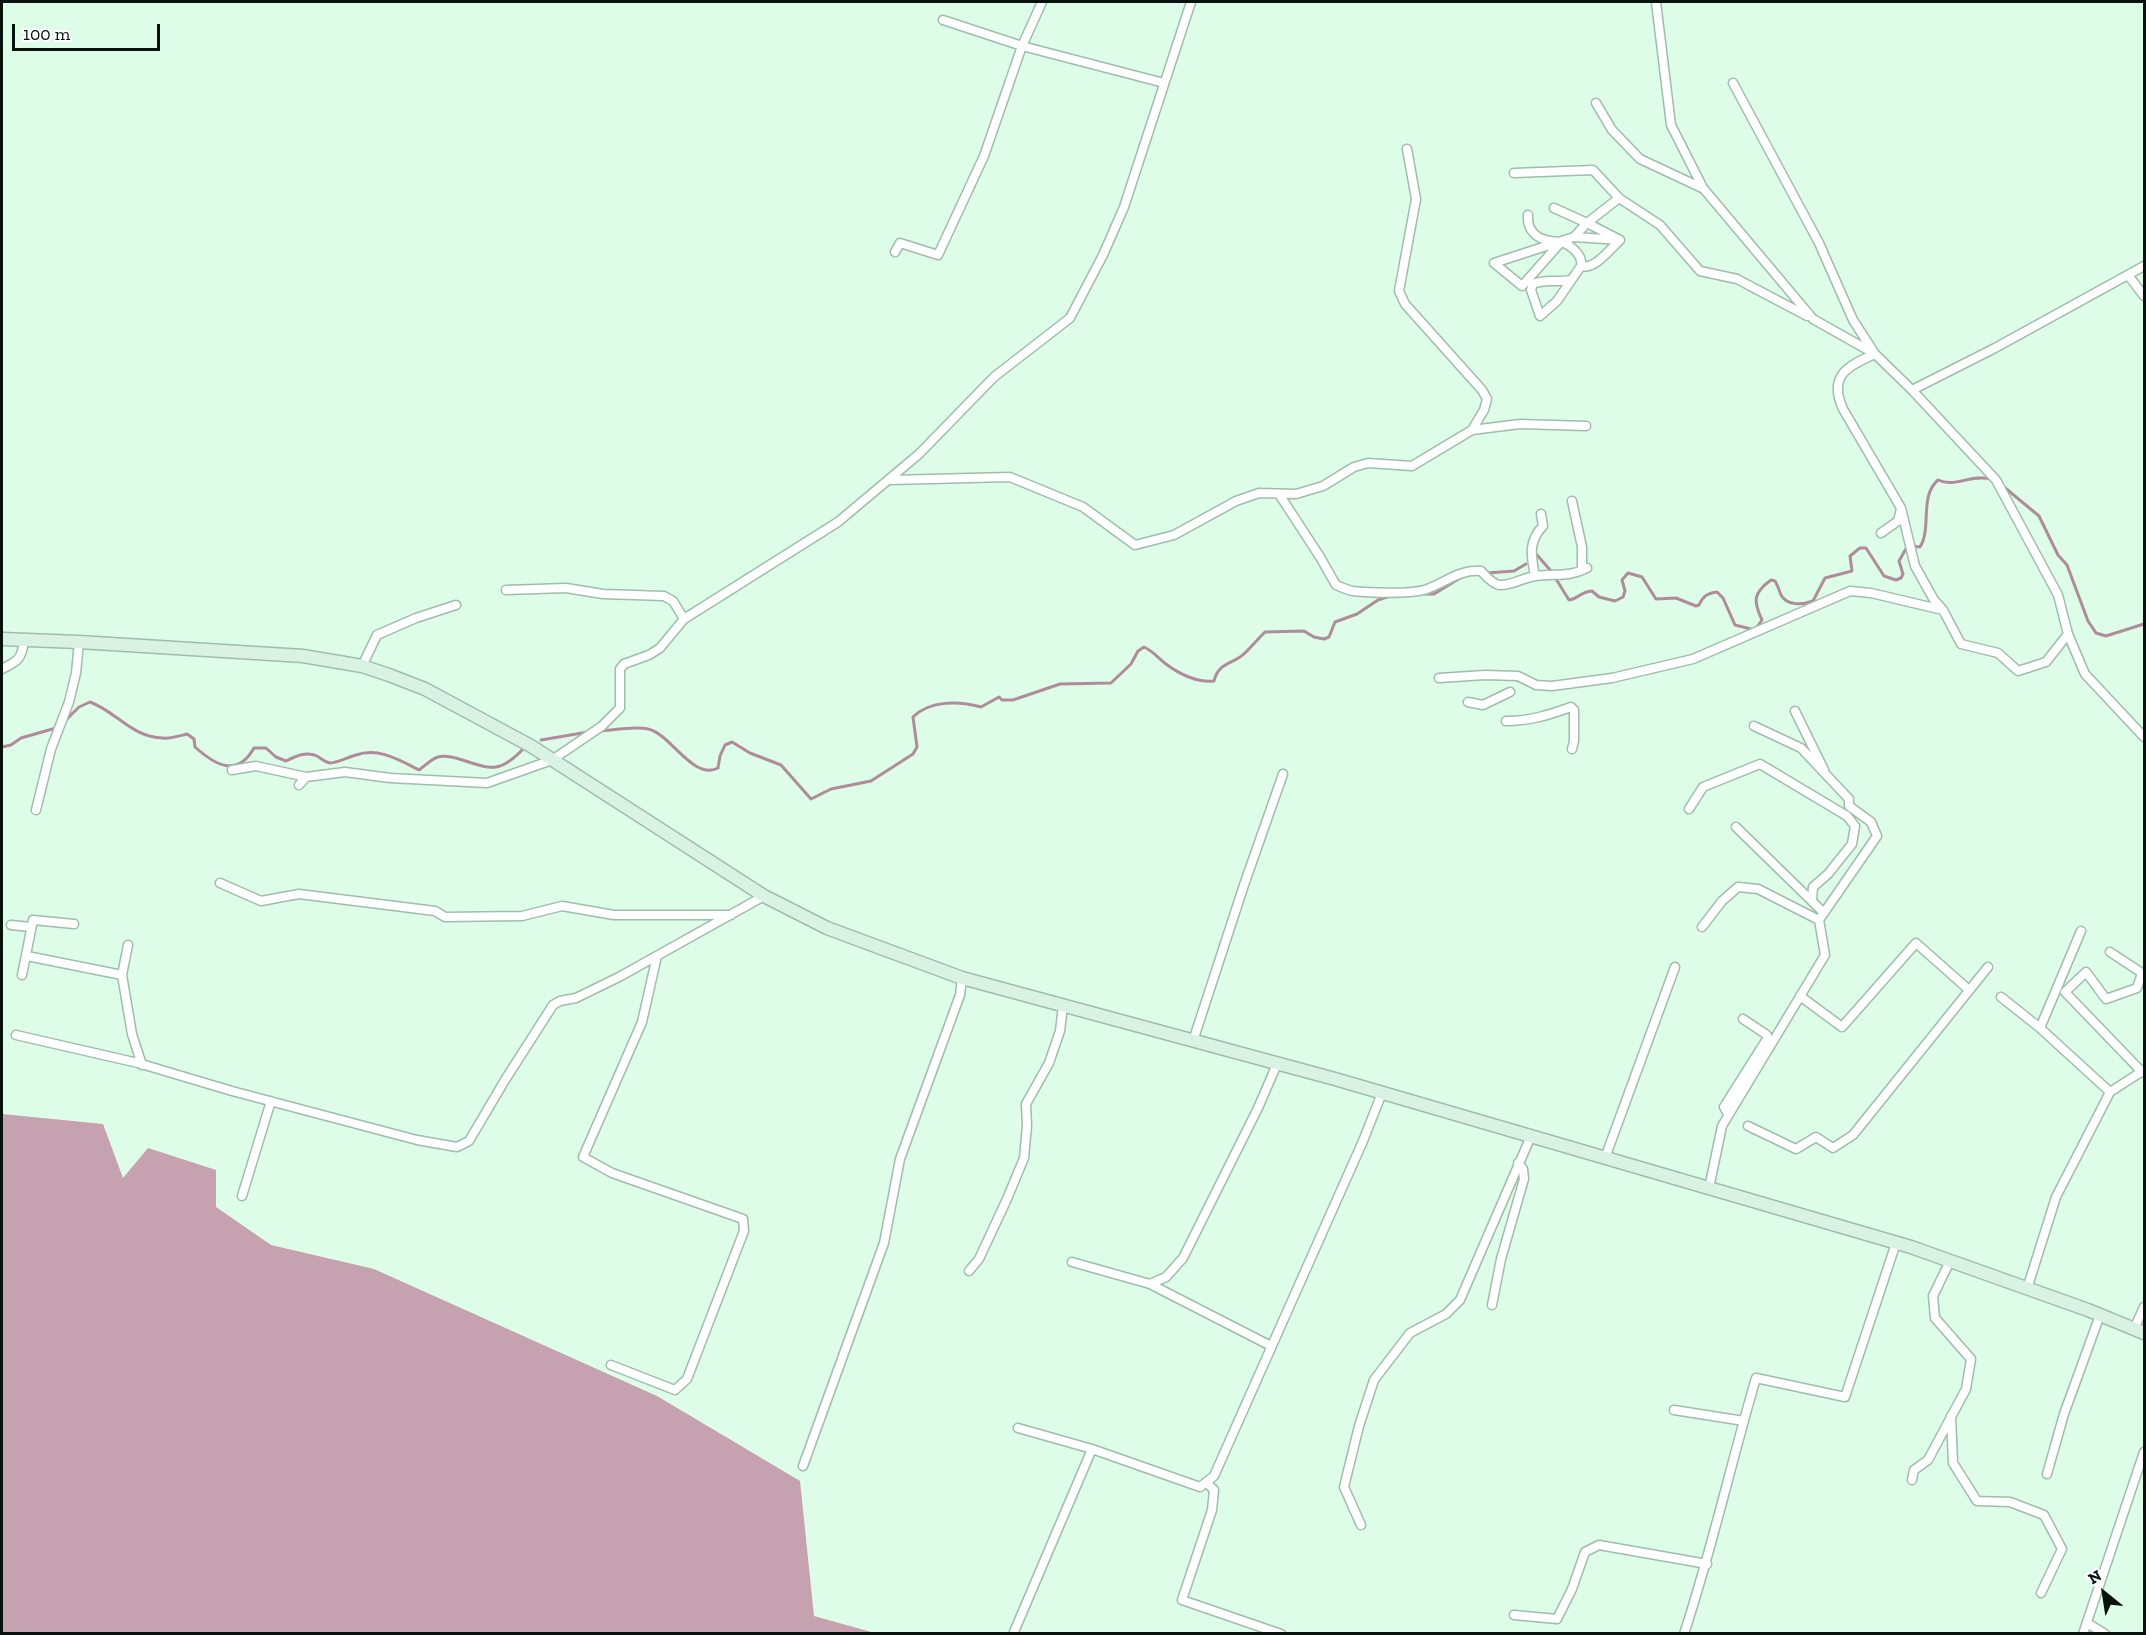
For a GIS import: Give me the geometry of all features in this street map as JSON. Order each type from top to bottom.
[{"type":"main road","points":[[2,639],[303,656],[362,666],[425,689],[531,746],[764,896],[827,928],[962,978],[1382,1093],[1896,1243],[2139,1331]]},
{"type":"street","points":[[896,252],[900,243],[938,255],[984,156],[1022,46],[1042,2]]},
{"type":"street","points":[[232,770],[256,766],[306,777],[345,772],[390,778],[487,783],[552,760],[602,726],[620,708],[620,669],[624,664],[649,655],[660,648],[684,619],[838,522],[919,454],[994,377],[1070,318],[1103,255],[1124,207],[1191,2]]},
{"type":"street","points":[[1656,2],[1671,125],[1703,188],[1813,319]]},
{"type":"street","points":[[943,20],[1022,46],[1164,83]]},
{"type":"street","points":[[1733,83],[1819,243],[1853,320],[1875,354],[1996,480],[2058,595],[2068,634],[2085,674],[2145,737]]},
{"type":"street","points":[[1596,103],[1612,130],[1640,159],[1703,188]]},
{"type":"street","points":[[1407,149],[1416,199],[1399,291],[1406,304],[1482,390],[1487,399],[1484,410],[1472,430]]},
{"type":"street","points":[[1514,173],[1593,170],[1619,198],[1660,225],[1700,271],[1737,279],[1875,354]]},
{"type":"street","points":[[1574,237],[1587,223],[1619,198]]},
{"type":"street","points":[[1554,208],[1620,240]]},
{"type":"street","points":[[1528,215],[1531,232],[1550,241],[1561,242],[1577,253],[1582,261],[1581,266],[1557,301],[1540,316],[1531,290],[1533,284],[1542,280],[1560,282],[1570,280]]},
{"type":"street","points":[[1561,242],[1522,286],[1494,263],[1574,237],[1620,240]]},
{"type":"street","points":[[1581,266],[1593,265],[1620,240]]},
{"type":"street","points":[[1912,390],[1995,348],[2145,266]]},
{"type":"street","points":[[2128,275],[2145,296]]},
{"type":"street","points":[[1875,354],[1852,364],[1840,379],[1836,394],[1842,409],[1901,508],[1916,566],[1961,644],[1998,653],[2018,671],[2046,662],[2068,634]]},
{"type":"street","points":[[890,480],[1010,477],[1083,507],[1135,545],[1174,535],[1236,501],[1259,494],[1296,494],[1323,486],[1354,467],[1368,463],[1412,466],[1472,430],[1520,424],[1586,426]]},
{"type":"street","points":[[1280,494],[1336,585],[1352,591],[1422,591],[1442,583],[1455,574],[1470,570],[1481,571],[1497,585],[1518,582],[1535,576],[1575,574],[1584,569],[1582,547],[1572,501]]},
{"type":"street","points":[[1881,533],[1898,521],[1901,508]]},
{"type":"street","points":[[1535,576],[1531,548],[1534,534],[1543,526],[1541,514]]},
{"type":"street","points":[[506,590],[566,588],[603,594],[664,596],[673,601],[684,619]]},
{"type":"street","points":[[1439,678],[1485,675],[1518,676],[1536,685],[1552,686],[1612,678],[1693,659],[1850,591],[1871,593],[1943,610]]},
{"type":"street","points":[[362,666],[377,635],[416,618],[456,605]]},
{"type":"street","points":[[2,669],[17,661],[23,654],[24,640]]},
{"type":"street","points":[[36,810],[51,748],[69,702],[76,673],[79,642]]},
{"type":"street","points":[[1468,702],[1483,705],[1510,692]]},
{"type":"street","points":[[1506,721],[1524,721],[1571,707],[1574,710],[1572,749]]},
{"type":"street","points":[[1795,711],[1827,777]]},
{"type":"street","points":[[1754,726],[1801,748],[1850,799],[1849,806],[1871,822],[1877,836],[1822,916]]},
{"type":"street","points":[[1689,809],[1703,787],[1760,764],[1847,816],[1855,826],[1852,844],[1828,874],[1813,886],[1812,902]]},
{"type":"street","points":[[1193,1041],[1283,774]]},
{"type":"street","points":[[299,785],[306,777]]},
{"type":"street","points":[[1709,1188],[1722,1126],[1825,955],[1822,916],[1812,902],[1736,827]]},
{"type":"street","points":[[220,883],[261,901],[299,894],[435,911],[445,917],[522,916],[562,906],[614,915],[732,915]]},
{"type":"street","points":[[1702,927],[1722,901],[1738,887],[1758,889],[1822,916]]},
{"type":"street","points":[[16,1035],[142,1065],[417,1140],[457,1147],[469,1142],[553,1005],[576,998],[657,957],[764,896]]},
{"type":"street","points":[[22,975],[33,920],[74,924]]},
{"type":"street","points":[[11,925],[31,927]]},
{"type":"street","points":[[2040,1028],[2081,931]]},
{"type":"street","points":[[1800,996],[1842,1026],[1916,943],[1969,990]]},
{"type":"street","points":[[128,945],[122,975],[132,1034],[142,1065]]},
{"type":"street","points":[[2027,1289],[2056,1197],[2110,1092],[2143,1071],[2066,992],[2086,972],[2106,999],[2137,988],[2142,974],[2110,952]]},
{"type":"street","points":[[27,956],[122,975]]},
{"type":"street","points":[[611,1365],[675,1390],[687,1379],[744,1231],[743,1219],[612,1173],[583,1157],[642,1022],[657,957]]},
{"type":"street","points":[[1605,1158],[1675,967]]},
{"type":"street","points":[[1748,1126],[1796,1149],[1815,1137],[1833,1148],[1852,1135],[1988,967]]},
{"type":"street","points":[[803,1466],[884,1243],[900,1159],[960,995],[962,978]]},
{"type":"street","points":[[2001,997],[2040,1028],[2110,1092]]},
{"type":"street","points":[[969,1271],[979,1259],[1024,1158],[1027,1126],[1026,1104],[1049,1062],[1060,1031],[1063,1006]]},
{"type":"street","points":[[1728,1114],[1724,1107],[1767,1039],[1767,1035],[1743,1019]]},
{"type":"street","points":[[1150,1284],[1166,1277],[1183,1258],[1243,1139],[1277,1064]]},
{"type":"street","points":[[1018,1428],[1092,1449],[1200,1487],[1214,1476],[1363,1141],[1382,1093]]},
{"type":"street","points":[[242,1196],[271,1101]]},
{"type":"street","points":[[1361,1525],[1344,1487],[1359,1426],[1374,1380],[1410,1333],[1446,1314],[1460,1300],[1531,1136]]},
{"type":"street","points":[[1492,1305],[1501,1259],[1524,1179],[1523,1168],[1518,1163]]},
{"type":"street","points":[[1684,1634],[1707,1564],[1756,1378],[1845,1397],[1896,1243]]},
{"type":"street","points":[[1912,1480],[1914,1470],[1928,1460],[1966,1389],[1971,1359],[1935,1318],[1933,1296],[1950,1261]]},
{"type":"street","points":[[1072,1262],[1150,1284],[1271,1346]]},
{"type":"street","points":[[2139,1331],[2145,1307]]},
{"type":"street","points":[[2047,1474],[2064,1414],[2100,1316]]},
{"type":"street","points":[[1674,1410],[1744,1421]]},
{"type":"street","points":[[1951,1414],[1953,1463],[1977,1501],[2010,1502],[2044,1515],[2062,1549],[2041,1593]]},
{"type":"street","points":[[1014,1632],[1092,1449]]},
{"type":"street","points":[[2083,1634],[2145,1452]]},
{"type":"street","points":[[1206,1482],[1214,1490],[1212,1510],[1182,1600],[1281,1634]]},
{"type":"street","points":[[1514,1615],[1557,1619],[1572,1589],[1585,1552],[1599,1545],[1707,1564]]},
{"type":"street","points":[[2087,1623],[2105,1634]]},
{"type":"shaded area","points":[[2,1114],[103,1124],[123,1178],[148,1148],[216,1170],[216,1207],[271,1245],[374,1269],[657,1396],[800,1481],[814,1616],[875,1633],[2,1633]]},
{"type":"waterway","points":[[1912,546],[1920,547],[1925,531],[1929,495],[1938,480],[1950,483],[1976,478],[1991,479]]},
{"type":"waterway","points":[[2004,487],[2039,516],[2058,555],[2067,565],[2088,621],[2096,633],[2106,636],[2144,624]]},
{"type":"waterway","points":[[1556,579],[1569,600],[1592,591],[1599,597],[1615,601],[1623,597],[1625,591],[1622,580],[1628,573],[1642,577],[1656,599],[1676,598],[1696,606],[1706,595],[1717,592],[1723,598],[1735,625],[1755,630],[1762,620],[1756,598],[1761,589],[1771,580],[1775,581],[1781,595],[1787,601],[1795,604],[1809,602],[1813,601],[1825,578],[1852,571],[1850,556],[1860,548],[1866,548],[1884,576],[1896,580],[1901,578],[1903,574],[1899,561],[1907,547]]},
{"type":"waterway","points":[[1537,555],[1551,571]]},
{"type":"waterway","points":[[1487,573],[1514,571],[1526,564]]},
{"type":"waterway","points":[[1423,594],[1434,594],[1465,575]]},
{"type":"waterway","points":[[600,731],[648,729],[656,732],[691,762],[700,768],[709,770],[718,768],[725,745],[732,742],[750,753],[781,765],[811,799],[831,789],[871,781],[913,754],[917,747],[913,717],[928,707],[945,703],[981,707],[999,697],[1002,700],[1013,700],[1060,684],[1111,683],[1131,664],[1138,651],[1144,647],[1171,668],[1183,674],[1202,681],[1214,681],[1219,670],[1245,653],[1265,632],[1304,631],[1314,637],[1324,639],[1329,637],[1335,622],[1357,614],[1378,600],[1390,596]]},
{"type":"waterway","points":[[65,721],[79,707],[90,702],[100,706],[133,729],[152,737],[166,738],[187,734],[194,739],[195,747],[210,759],[226,766],[240,763],[254,748],[266,748],[276,757],[286,761],[309,754],[333,763],[356,755],[373,753],[389,756],[419,770],[433,759],[442,756],[493,767],[507,763],[524,748]]},
{"type":"waterway","points":[[2,747],[11,745],[21,738],[56,728]]},
{"type":"waterway","points":[[541,740],[588,732]]}]
